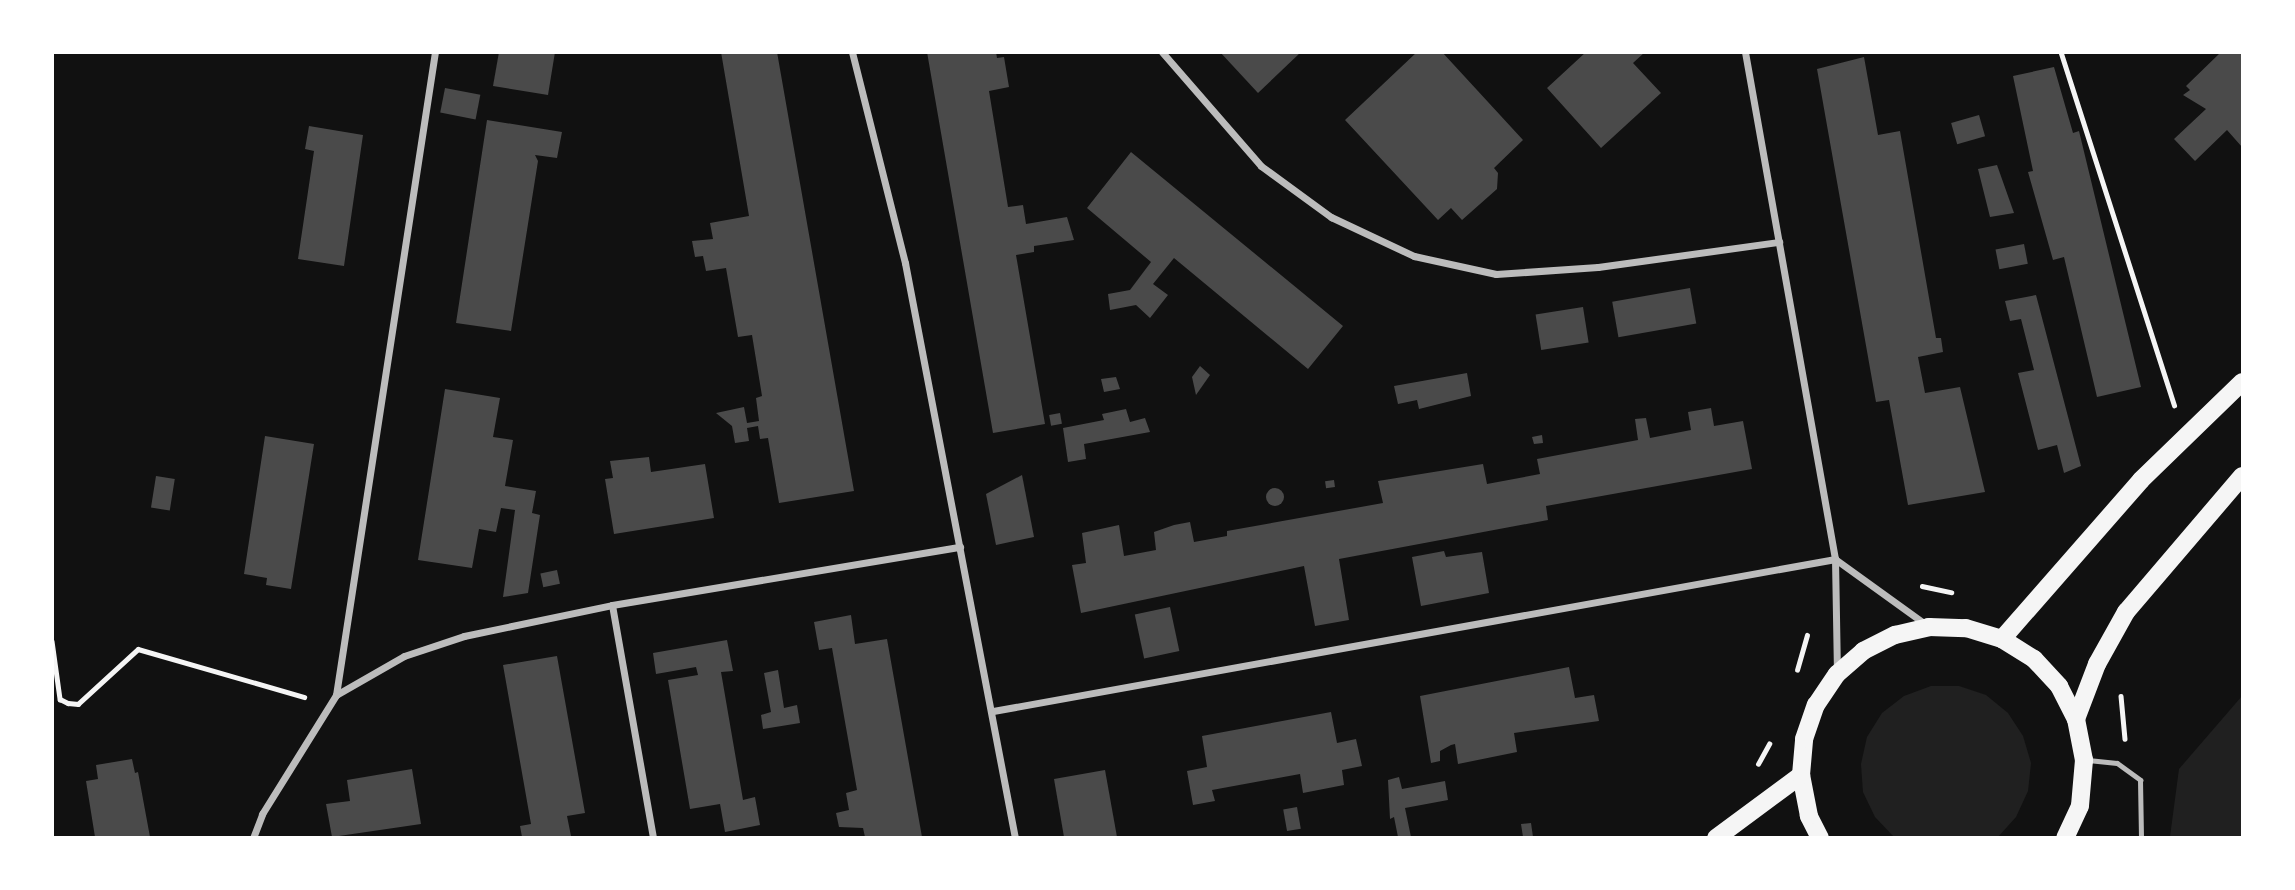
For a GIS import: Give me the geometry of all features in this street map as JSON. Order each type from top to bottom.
[{"type":"main road","points":[[2002,639],[2141,480],[2242,382]]},
{"type":"main road","points":[[2076,719],[2097,664],[2126,612],[2242,476]]},
{"type":"main road","points":[[1820,838],[1809,816],[1801,775],[1804,739],[1816,705],[1836,674],[1863,651],[1895,635],[1929,627],[1966,628],[2002,639],[2034,659],[2059,686],[2076,719],[2084,760],[2080,806],[2066,838]]},
{"type":"main road","points":[[1716,838],[1801,775]]},
{"type":"street","points":[[336,695],[435,52]]},
{"type":"street","points":[[852,52],[905,263],[993,711],[1015,838]]},
{"type":"street","points":[[1162,52],[1261,166],[1331,217],[1414,256],[1496,274],[1598,267],[1779,242]]},
{"type":"street","points":[[1745,52],[1835,559],[1836,674]]},
{"type":"street","points":[[253,838],[336,695],[404,656],[464,636],[612,605],[960,547]]},
{"type":"street","points":[[993,711],[1835,559],[1929,627]]},
{"type":"street","points":[[612,605],[653,838]]},
{"type":"lane","points":[[2084,760],[2117,763],[2140,780],[2141,838]]},
{"type":"path","points":[[2061,52],[2159,369],[2187,436]]},
{"type":"path","points":[[52,641],[60,698],[68,704],[78,704],[138,649],[329,705]]},
{"type":"shaded area","points":[[1931,686],[1959,686],[1986,695],[2008,713],[2023,736],[2031,763],[2028,791],[2016,817],[1998,837],[1894,837],[1875,817],[1863,792],[1861,764],[1867,737],[1882,713],[1904,696]]},
{"type":"shaded area","points":[[2242,696],[2242,837],[2170,837],[2179,769]]},
{"type":"building","points":[[499,52],[555,52],[548,95],[493,86]]},
{"type":"building","points":[[721,52],[777,52],[854,491],[779,503],[768,438],[760,439],[758,426],[747,428],[749,441],[735,443],[732,426],[716,413],[744,407],[747,423],[759,421],[756,398],[762,396],[752,335],[738,337],[726,268],[706,271],[703,256],[695,257],[692,241],[713,239],[710,223],[749,216]]},
{"type":"building","points":[[927,52],[996,52],[997,58],[1004,57],[1009,87],[989,91],[1008,207],[1023,205],[1026,224],[1067,217],[1074,240],[1034,246],[1034,252],[1016,255],[1045,424],[993,433]]},
{"type":"building","points":[[1220,52],[1301,52],[1258,93]]},
{"type":"building","points":[[1417,52],[1442,52],[1523,140],[1494,168],[1498,173],[1497,189],[1462,220],[1451,208],[1438,220],[1345,120]]},
{"type":"building","points":[[1586,52],[1645,52],[1633,63],[1661,93],[1601,148],[1547,88]]},
{"type":"building","points":[[2221,52],[2242,52],[2242,147],[2227,130],[2195,161],[2174,139],[2206,109],[2183,95],[2190,90],[2186,86]]},
{"type":"building","points":[[1864,57],[1878,135],[1900,131],[1936,338],[1941,338],[1943,352],[1918,357],[1925,393],[1960,387],[1985,492],[1908,505],[1889,400],[1876,402],[1817,69]]},
{"type":"building","points":[[2054,67],[2073,133],[2079,131],[2141,387],[2097,397],[2064,257],[2053,260],[2028,172],[2033,171],[2013,76]]},
{"type":"building","points":[[445,88],[480,95],[476,119],[440,113]]},
{"type":"building","points":[[1979,115],[1985,136],[1957,144],[1951,123]]},
{"type":"building","points":[[487,120],[562,132],[557,158],[535,155],[538,161],[511,331],[456,323]]},
{"type":"building","points":[[309,126],[363,135],[344,266],[298,259],[314,151],[305,149]]},
{"type":"building","points":[[1131,152],[1343,326],[1308,369],[1174,258],[1153,284],[1168,295],[1150,318],[1136,305],[1110,310],[1108,294],[1130,290],[1151,262],[1087,208]]},
{"type":"building","points":[[1997,165],[2014,213],[1990,217],[1978,169]]},
{"type":"building","points":[[2024,244],[2028,264],[1999,269],[1996,250]]},
{"type":"building","points":[[1690,288],[1696,323],[1618,337],[1612,302]]},
{"type":"building","points":[[2036,295],[2081,466],[2064,473],[2057,445],[2038,450],[2018,373],[2034,370],[2021,319],[2010,321],[2005,301]]},
{"type":"building","points":[[1583,307],[1589,343],[1541,350],[1536,315]]},
{"type":"building","points":[[1200,366],[1210,375],[1196,395],[1192,377]]},
{"type":"building","points":[[1467,373],[1471,396],[1419,409],[1417,400],[1398,404],[1394,386]]},
{"type":"building","points":[[1116,377],[1120,389],[1104,392],[1101,379]]},
{"type":"building","points":[[445,389],[500,398],[493,437],[513,440],[505,486],[536,491],[532,513],[540,515],[528,593],[503,597],[515,510],[501,508],[496,532],[479,529],[472,568],[418,560]]},
{"type":"building","points":[[1711,408],[1714,426],[1743,421],[1752,469],[1546,506],[1548,520],[1339,559],[1349,620],[1315,626],[1304,566],[1081,613],[1072,565],[1086,563],[1082,533],[1119,525],[1124,556],[1156,550],[1154,532],[1174,525],[1190,522],[1194,542],[1227,536],[1227,531],[1383,503],[1378,481],[1483,464],[1487,484],[1540,474],[1537,459],[1638,440],[1635,419],[1646,418],[1650,438],[1691,430],[1688,412]]},
{"type":"building","points":[[1126,409],[1130,422],[1145,418],[1150,432],[1084,444],[1086,459],[1068,462],[1063,428],[1104,420],[1102,414]]},
{"type":"building","points":[[1060,413],[1062,424],[1051,426],[1049,415]]},
{"type":"building","points":[[1542,435],[1543,443],[1534,444],[1532,437]]},
{"type":"building","points":[[265,436],[314,444],[291,589],[266,585],[267,578],[244,574]]},
{"type":"building","points":[[649,457],[651,472],[705,464],[714,518],[614,534],[605,479],[613,478],[610,461]]},
{"type":"building","points":[[1022,475],[1034,537],[996,545],[986,494]]},
{"type":"building","points":[[156,476],[175,479],[170,511],[151,508]]},
{"type":"building","points":[[1334,480],[1335,487],[1326,488],[1325,481]]},
{"type":"building","points":[[1275,488],[1282,490],[1282,504],[1275,506],[1268,504],[1266,497],[1268,490]]},
{"type":"building","points":[[1444,551],[1446,557],[1482,552],[1489,593],[1421,606],[1412,557]]},
{"type":"building","points":[[557,570],[560,584],[543,587],[540,574]]},
{"type":"building","points":[[1170,607],[1179,651],[1144,659],[1135,614]]},
{"type":"building","points":[[851,615],[855,644],[887,639],[922,837],[865,837],[863,828],[839,827],[836,813],[849,810],[846,793],[857,790],[832,648],[819,650],[814,622]]},
{"type":"building","points":[[727,640],[733,671],[721,672],[743,800],[755,797],[760,825],[725,832],[720,804],[690,809],[668,680],[698,675],[696,667],[656,674],[653,653]]},
{"type":"building","points":[[557,656],[585,813],[567,816],[571,836],[522,837],[520,826],[531,824],[503,665]]},
{"type":"building","points":[[1569,667],[1575,698],[1594,695],[1599,721],[1514,733],[1517,752],[1458,764],[1455,744],[1451,745],[1440,751],[1440,761],[1431,763],[1420,696]]},
{"type":"building","points":[[778,670],[784,708],[797,705],[800,723],[763,729],[761,715],[771,712],[764,673]]},
{"type":"building","points":[[1331,712],[1337,743],[1356,739],[1362,766],[1342,770],[1344,785],[1303,793],[1300,774],[1212,790],[1215,801],[1193,805],[1187,771],[1207,767],[1202,736]]},
{"type":"building","points":[[132,759],[135,773],[138,772],[150,837],[95,837],[86,781],[98,779],[96,765]]},
{"type":"building","points":[[412,769],[421,824],[332,837],[326,804],[350,801],[347,780]]},
{"type":"building","points":[[1105,770],[1117,837],[1064,837],[1054,779]]},
{"type":"building","points":[[1399,777],[1402,789],[1445,781],[1448,800],[1405,808],[1411,837],[1398,837],[1394,817],[1390,819],[1388,780]]},
{"type":"building","points":[[1297,807],[1301,829],[1287,831],[1283,809]]},
{"type":"building","points":[[1531,823],[1533,837],[1523,837],[1521,824]]}]
